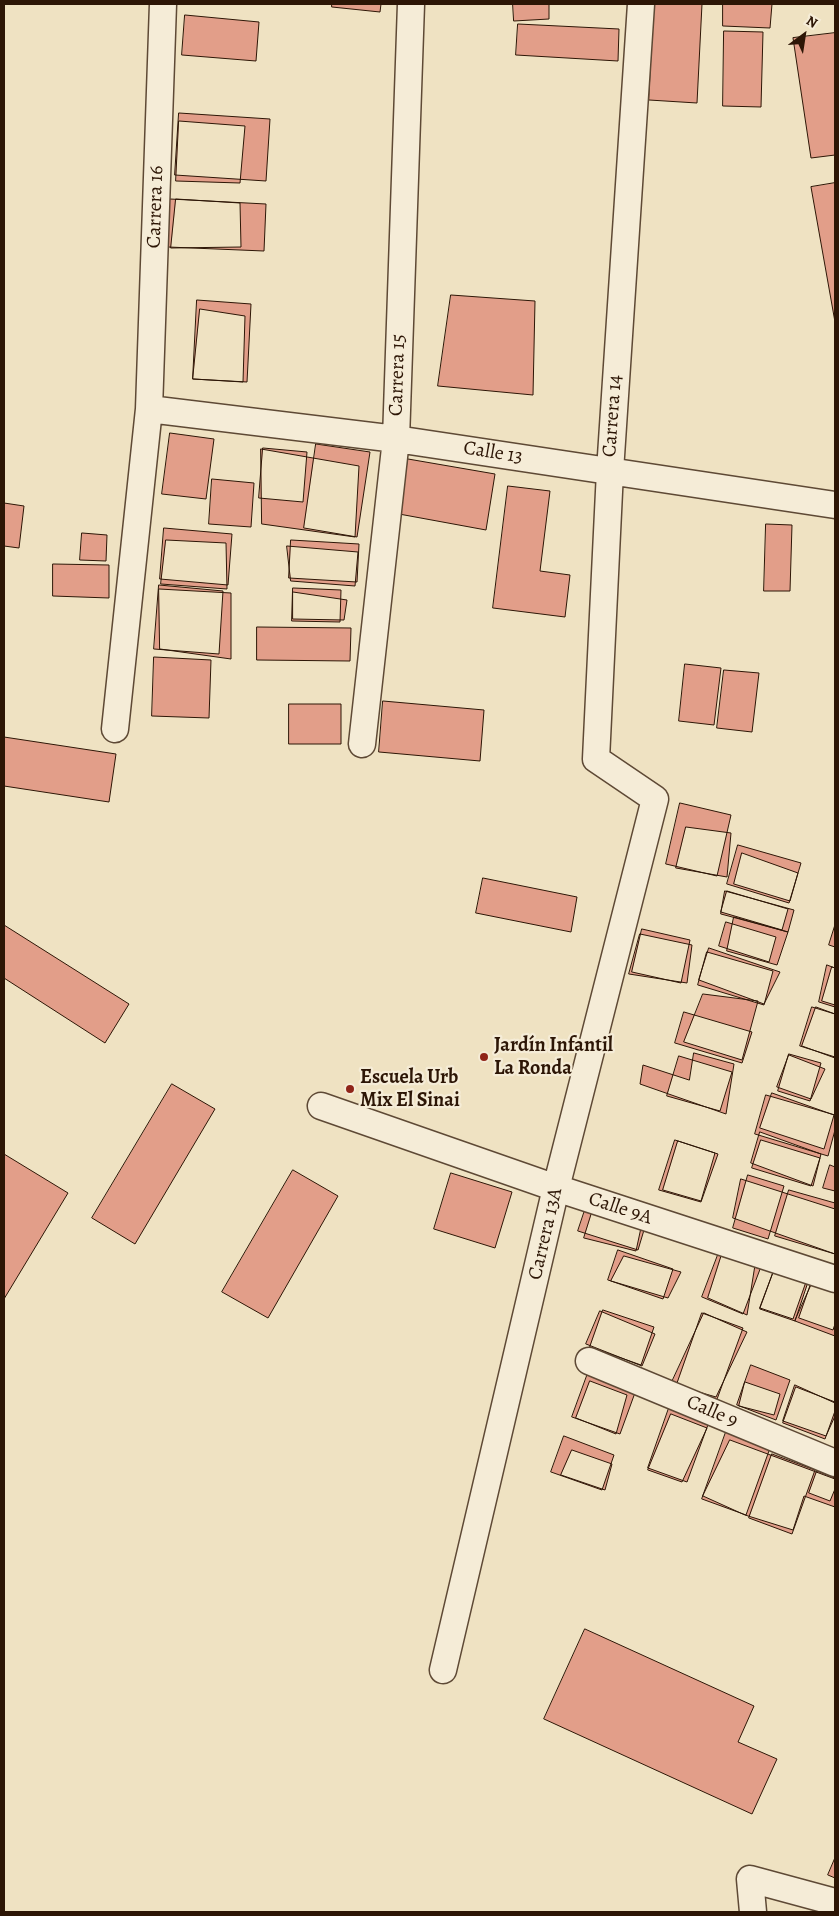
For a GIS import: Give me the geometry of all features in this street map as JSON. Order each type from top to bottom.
[{"type":"street","name":"Carrera 16","points":[[115,730],[149,409],[163,4]]},
{"type":"street","name":"Carrera 15","points":[[362,744],[396,438],[411,4]]},
{"type":"street","name":"Carrera 14","points":[[642,4],[610,471],[596,759],[655,799]]},
{"type":"street","name":"Calle 13","points":[[149,409],[396,438],[835,505]]},
{"type":"street","name":"Carrera 13A","points":[[443,1670],[556,1188],[655,799]]},
{"type":"street","name":"Calle 9A","points":[[321,1106],[556,1188],[835,1279]]},
{"type":"street","name":"Calle 9","points":[[589,1361],[835,1463]]},
{"type":"street","points":[[753,1912],[750,1880],[835,1902]]},
{"type":"building","points":[[332,4],[381,4],[380,12],[332,7]]},
{"type":"building","points":[[513,4],[549,4],[549,19],[514,21]]},
{"type":"building","points":[[654,4],[702,4],[697,103],[649,100]]},
{"type":"building","points":[[723,4],[772,4],[770,28],[723,26]]},
{"type":"building","points":[[185,15],[259,22],[256,61],[182,55]]},
{"type":"building","points":[[518,24],[619,29],[618,61],[516,55]]},
{"type":"building","points":[[724,31],[763,32],[761,107],[723,106]]},
{"type":"building","points":[[835,33],[835,155],[811,158],[793,38]]},
{"type":"building","points":[[179,113],[270,119],[266,181],[175,175]]},
{"type":"building","points":[[179,121],[245,126],[240,183],[176,181]]},
{"type":"building","points":[[835,183],[835,322],[811,187]]},
{"type":"building","points":[[170,199],[266,204],[264,251],[168,247]]},
{"type":"building","points":[[176,199],[240,203],[241,247],[171,248]]},
{"type":"building","points":[[451,295],[535,301],[533,395],[438,386]]},
{"type":"building","points":[[197,300],[251,304],[247,382],[193,379]]},
{"type":"building","points":[[200,309],[245,316],[243,382],[193,379]]},
{"type":"building","points":[[170,433],[214,439],[206,499],[162,494]]},
{"type":"building","points":[[316,444],[370,452],[357,537],[304,528]]},
{"type":"building","points":[[263,448],[307,452],[303,502],[259,498]]},
{"type":"building","points":[[261,449],[359,466],[355,537],[262,524]]},
{"type":"building","points":[[408,459],[495,474],[486,530],[399,514]]},
{"type":"building","points":[[212,479],[254,483],[251,527],[209,524]]},
{"type":"building","points":[[508,486],[550,491],[540,571],[570,575],[565,617],[493,608]]},
{"type":"building","points":[[4,503],[24,506],[19,548],[4,546]]},
{"type":"building","points":[[766,524],[792,525],[790,591],[764,591]]},
{"type":"building","points":[[164,528],[232,534],[228,585],[160,579]]},
{"type":"building","points":[[82,533],[107,535],[106,561],[80,560]]},
{"type":"building","points":[[166,540],[226,543],[227,589],[161,584]]},
{"type":"building","points":[[291,540],[359,544],[357,582],[289,578]]},
{"type":"building","points":[[287,546],[358,552],[355,586],[291,581]]},
{"type":"building","points":[[53,564],[109,565],[109,598],[53,596]]},
{"type":"building","points":[[159,585],[223,591],[219,654],[154,649]]},
{"type":"building","points":[[293,588],[341,590],[340,622],[292,621]]},
{"type":"building","points":[[159,589],[231,593],[231,659],[160,649]]},
{"type":"building","points":[[293,592],[347,600],[344,620],[293,619]]},
{"type":"building","points":[[257,627],[351,628],[350,661],[257,660]]},
{"type":"building","points":[[154,657],[211,660],[209,718],[152,716]]},
{"type":"building","points":[[685,664],[721,668],[714,725],[679,721]]},
{"type":"building","points":[[724,670],[759,673],[752,732],[717,728]]},
{"type":"building","points":[[383,701],[484,710],[480,761],[379,752]]},
{"type":"building","points":[[289,704],[341,704],[341,744],[289,744]]},
{"type":"building","points":[[4,737],[116,754],[109,802],[4,786]]},
{"type":"building","points":[[680,803],[731,815],[717,876],[666,864]]},
{"type":"building","points":[[686,827],[731,833],[727,877],[676,868]]},
{"type":"building","points":[[738,845],[801,863],[789,903],[727,884]]},
{"type":"building","points":[[742,853],[798,873],[790,901],[734,884]]},
{"type":"building","points":[[483,878],[577,897],[571,932],[476,913]]},
{"type":"building","points":[[725,891],[794,910],[788,932],[721,914]]},
{"type":"building","points":[[727,891],[788,909],[782,930],[721,912]]},
{"type":"building","points":[[734,917],[788,932],[777,965],[727,951]]},
{"type":"building","points":[[726,922],[776,937],[769,962],[719,946]]},
{"type":"building","points":[[4,925],[129,1004],[105,1043],[4,978]]},
{"type":"building","points":[[835,925],[835,947],[829,945]]},
{"type":"building","points":[[642,929],[690,940],[681,983],[632,972]]},
{"type":"building","points":[[640,934],[692,945],[687,983],[629,974]]},
{"type":"building","points":[[709,948],[780,972],[764,1004],[699,980]]},
{"type":"building","points":[[707,952],[773,971],[764,1005],[698,985]]},
{"type":"building","points":[[827,965],[835,968],[835,1007],[819,1002]]},
{"type":"building","points":[[832,967],[835,968],[835,1005],[822,1001]]},
{"type":"building","points":[[703,994],[758,1001],[742,1060],[684,1042]]},
{"type":"building","points":[[812,1007],[835,1014],[835,1057],[800,1046]]},
{"type":"building","points":[[816,1007],[835,1014],[835,1058],[802,1046]]},
{"type":"building","points":[[684,1012],[752,1032],[742,1063],[675,1043]]},
{"type":"building","points":[[694,1053],[734,1064],[726,1114],[640,1084],[643,1065],[689,1080]]},
{"type":"building","points":[[789,1054],[821,1063],[810,1101],[778,1091]]},
{"type":"building","points":[[789,1055],[825,1069],[811,1099],[777,1087]]},
{"type":"building","points":[[679,1056],[732,1072],[720,1111],[667,1096]]},
{"type":"building","points":[[172,1084],[215,1109],[135,1244],[92,1218]]},
{"type":"building","points":[[772,1093],[834,1115],[824,1149],[760,1128]]},
{"type":"building","points":[[766,1095],[835,1115],[835,1130],[828,1156],[755,1134]]},
{"type":"building","points":[[760,1132],[821,1154],[813,1186],[751,1163]]},
{"type":"building","points":[[675,1140],[718,1154],[701,1202],[659,1190]]},
{"type":"building","points":[[761,1140],[820,1158],[811,1186],[752,1168]]},
{"type":"building","points":[[678,1141],[715,1153],[701,1201],[663,1190]]},
{"type":"building","points":[[4,1154],[68,1193],[4,1299]]},
{"type":"building","points":[[830,1165],[835,1167],[835,1191],[823,1188]]},
{"type":"building","points":[[293,1170],[338,1196],[268,1318],[222,1292]]},
{"type":"building","points":[[451,1173],[512,1192],[495,1248],[434,1229]]},
{"type":"building","points":[[748,1175],[784,1186],[768,1239],[733,1228]]},
{"type":"building","points":[[741,1179],[835,1209],[835,1254],[733,1218]]},
{"type":"building","points":[[789,1190],[835,1203],[835,1254],[775,1236]]},
{"type":"building","points":[[588,1201],[647,1220],[638,1250],[578,1231]]},
{"type":"building","points":[[594,1206],[642,1223],[636,1251],[584,1238]]},
{"type":"building","points":[[721,1247],[762,1264],[743,1314],[702,1297]]},
{"type":"building","points":[[618,1250],[673,1269],[663,1299],[608,1280]]},
{"type":"building","points":[[723,1251],[755,1265],[747,1315],[708,1298]]},
{"type":"building","points":[[624,1256],[681,1272],[668,1298],[611,1281]]},
{"type":"building","points":[[775,1268],[808,1282],[795,1321],[760,1309]]},
{"type":"building","points":[[775,1268],[807,1279],[793,1319],[760,1308]]},
{"type":"building","points":[[814,1279],[835,1289],[835,1336],[795,1321]]},
{"type":"building","points":[[812,1281],[835,1290],[835,1324],[833,1330],[799,1318]]},
{"type":"building","points":[[603,1310],[654,1327],[641,1365],[590,1347]]},
{"type":"building","points":[[600,1311],[655,1334],[642,1366],[586,1344]]},
{"type":"building","points":[[702,1313],[743,1328],[716,1402],[676,1387]]},
{"type":"building","points":[[704,1313],[747,1332],[716,1397],[671,1384]]},
{"type":"building","points":[[751,1365],[790,1380],[776,1420],[737,1405]]},
{"type":"building","points":[[588,1373],[636,1390],[620,1434],[572,1417]]},
{"type":"building","points":[[590,1381],[627,1395],[616,1434],[576,1418]]},
{"type":"building","points":[[745,1382],[780,1394],[774,1415],[739,1406]]},
{"type":"building","points":[[795,1385],[835,1403],[835,1416],[826,1436],[783,1421]]},
{"type":"building","points":[[796,1387],[835,1402],[835,1411],[825,1439],[783,1423]]},
{"type":"building","points":[[669,1408],[709,1422],[687,1482],[648,1468]]},
{"type":"building","points":[[671,1414],[707,1428],[682,1482],[648,1470]]},
{"type":"building","points":[[726,1432],[770,1448],[746,1515],[702,1499]]},
{"type":"building","points":[[564,1436],[614,1455],[602,1490],[551,1472]]},
{"type":"building","points":[[730,1440],[835,1479],[835,1507],[804,1496],[793,1530],[745,1515],[703,1496]]},
{"type":"building","points":[[572,1450],[612,1464],[605,1490],[561,1475]]},
{"type":"building","points":[[772,1454],[815,1470],[792,1534],[749,1518]]},
{"type":"building","points":[[817,1471],[835,1478],[835,1489],[830,1501],[809,1493]]},
{"type":"building","points":[[585,1629],[754,1706],[738,1742],[777,1759],[752,1814],[544,1719]]},
{"type":"building","points":[[835,1858],[835,1878],[828,1875]]},
{"type":"place","name":"Jardín Infantil La Ronda","points":[[484,1057]]},
{"type":"place","name":"Escuela Urb Mix El Sinai","points":[[350,1089]]}]
